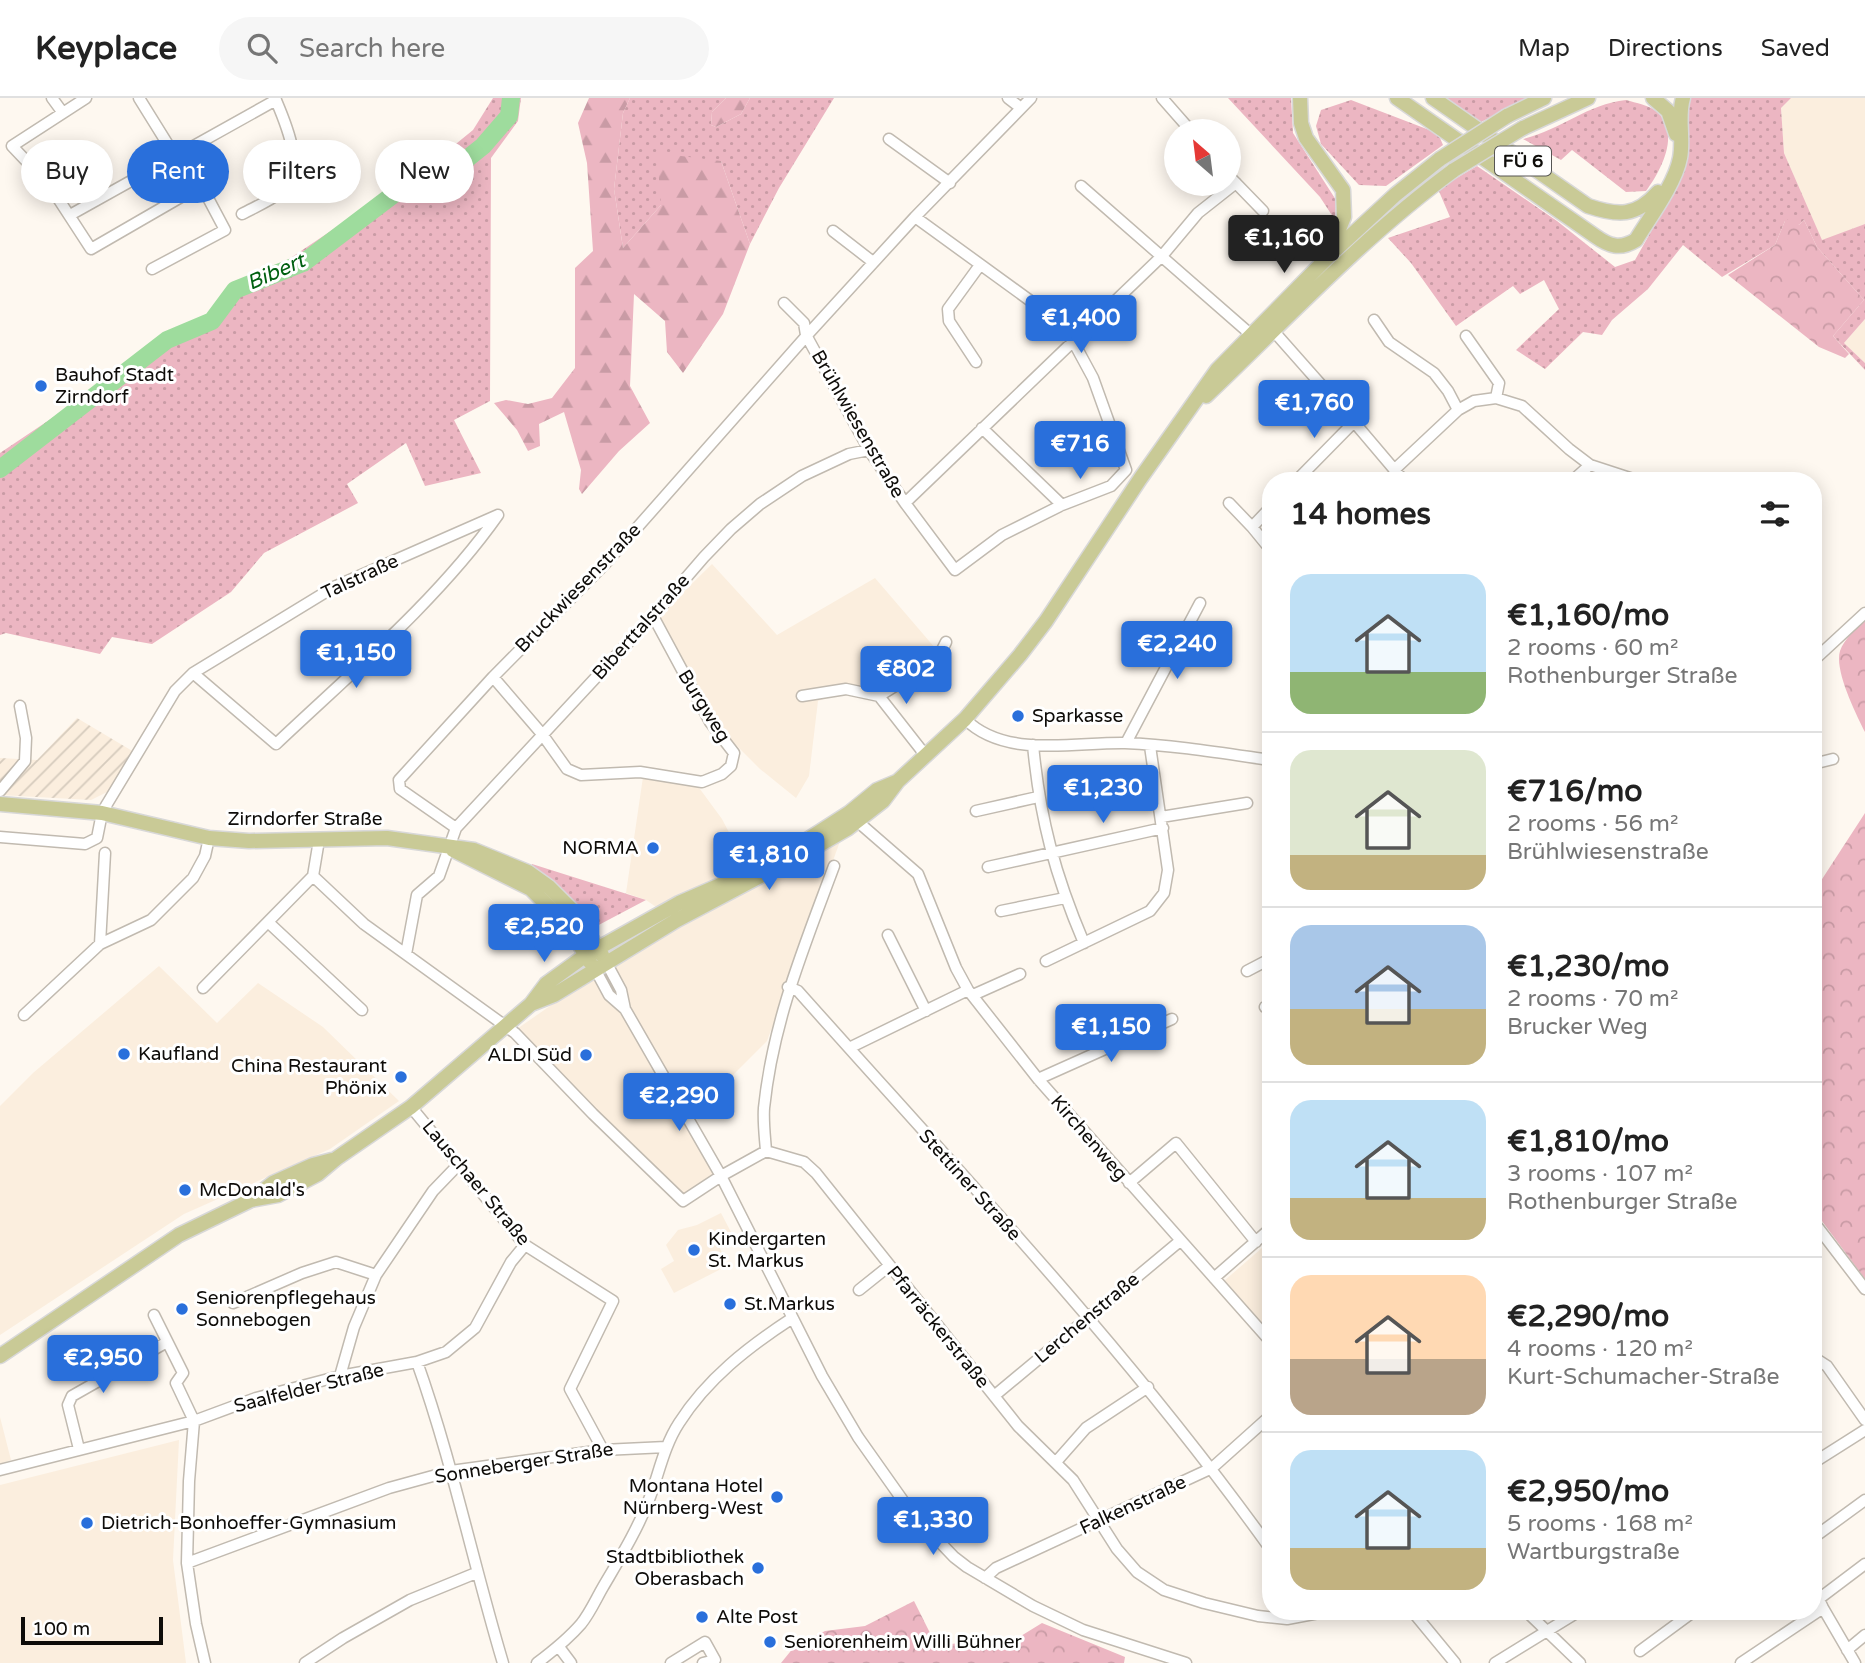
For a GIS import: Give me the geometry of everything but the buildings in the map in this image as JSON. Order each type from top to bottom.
[{"type":"main road","name":"FÜ 6","points":[[1397,98],[1607,244],[1624,246],[1636,240],[1677,170],[1681,152],[1680,120],[1683,98]]},
{"type":"main road","name":"FÜ 6","points":[[1433,98],[1588,206],[1609,214],[1621,214],[1643,206],[1658,192],[1673,165],[1676,136],[1668,111],[1653,98]]},
{"type":"main road","points":[[531,1004],[554,995],[677,920],[821,844],[883,801],[898,781],[965,719],[999,682],[1046,621],[1140,479],[1217,370],[1255,339],[1330,255],[1395,195],[1440,159],[1507,116],[1544,98]]},
{"type":"main road","points":[[1268,326],[1454,170],[1523,128],[1588,98]]},
{"type":"main road","points":[[1301,99],[1301,123],[1306,138],[1343,190],[1344,217],[1330,255]]},
{"type":"main road","points":[[0,1356],[179,1235],[251,1200],[273,1184],[313,1165],[337,1158],[411,1107],[531,1004],[546,984],[593,952],[679,903],[775,859],[840,819],[877,790],[898,781]]},
{"type":"main road","name":"Zirndorfer Straße","points":[[0,804],[102,813],[209,838],[249,841],[387,838],[449,847],[531,889],[593,952],[600,966]]},
{"type":"street","points":[[52,98],[63,113]]},
{"type":"street","points":[[86,98],[12,146],[50,186],[90,249],[170,203]]},
{"type":"street","points":[[139,98],[165,140]]},
{"type":"street","points":[[1009,98],[1021,108]]},
{"type":"street","name":"Bruckwiesenstraße","points":[[456,828],[400,789],[399,780],[493,677],[605,564],[873,262],[1031,98]]},
{"type":"street","points":[[1162,98],[1180,119]]},
{"type":"street","points":[[203,140],[276,99],[287,129],[294,164],[291,181],[271,199],[242,214]]},
{"type":"street","points":[[889,139],[950,183]]},
{"type":"street","points":[[70,215],[127,183]]},
{"type":"street","points":[[1081,186],[1255,339]]},
{"type":"street","points":[[1241,186],[1263,211]]},
{"type":"street","points":[[905,503],[1162,256],[1215,196]]},
{"type":"street","points":[[152,269],[225,230],[210,203]]},
{"type":"street","points":[[915,217],[1043,310],[1073,341]]},
{"type":"street","points":[[833,232],[873,262]]},
{"type":"street","points":[[976,362],[949,321],[948,309],[980,265]]},
{"type":"street","points":[[784,303],[804,323],[806,335]]},
{"type":"street","points":[[1374,320],[1389,342],[1434,373],[1458,410]]},
{"type":"street","points":[[1268,326],[1394,470],[1458,410],[1474,401],[1496,398],[1522,406],[1590,465],[1611,472]]},
{"type":"street","name":"Brühlwiesenstraße","points":[[806,335],[869,450],[955,570],[1002,535],[1062,505],[1111,486],[1126,470],[1093,378],[1073,341]]},
{"type":"street","points":[[1466,336],[1499,383],[1496,398]]},
{"type":"street","points":[[1305,472],[1354,422]]},
{"type":"street","points":[[982,428],[1062,505]]},
{"type":"street","name":"Biberttalstraße","points":[[406,954],[417,895],[439,876],[456,828],[542,734],[731,529],[760,504],[802,475],[849,454],[869,450]]},
{"type":"street","points":[[1582,472],[1590,465]]},
{"type":"street","points":[[1229,503],[1262,540]]},
{"type":"street","name":"Talstraße","points":[[0,836],[85,844],[97,838],[102,813],[175,691],[192,673],[334,587],[498,515],[474,549]]},
{"type":"street","points":[[1252,527],[1262,516]]},
{"type":"street","points":[[192,673],[276,744],[384,642],[474,549],[471,535],[456,533]]},
{"type":"street","points":[[1126,743],[1200,603]]},
{"type":"street","points":[[1822,649],[1865,613]]},
{"type":"street","name":"Burgweg","points":[[542,734],[567,769],[581,775],[640,772],[702,782],[722,774],[731,765],[734,753],[710,722],[653,616]]},
{"type":"street","points":[[879,696],[937,660],[946,642]]},
{"type":"street","points":[[493,677],[542,734]]},
{"type":"street","points":[[802,696],[846,689],[879,696],[926,756]]},
{"type":"street","points":[[0,791],[25,761],[26,738],[20,706]]},
{"type":"street","points":[[965,719],[990,737],[1032,745],[1126,743],[1262,759]]},
{"type":"street","points":[[1032,745],[1038,797],[1051,852],[1065,898],[1084,943]]},
{"type":"street","points":[[1046,961],[1150,911],[1164,892],[1168,870],[1150,746]]},
{"type":"street","points":[[1822,762],[1833,759]]},
{"type":"street","points":[[975,811],[1038,797]]},
{"type":"street","points":[[988,867],[1247,803]]},
{"type":"street","name":"Kirchenweg","points":[[857,821],[918,874],[956,968],[971,993],[1038,1079],[1262,1332]]},
{"type":"street","points":[[24,1015],[100,944],[151,920],[193,878],[205,856],[209,838]]},
{"type":"street","points":[[203,988],[270,923],[313,876],[319,840]]},
{"type":"street","points":[[100,944],[105,853]]},
{"type":"street","points":[[313,876],[364,924],[520,1037],[593,1114],[683,1201],[766,1151],[764,1110],[773,1052],[788,987],[834,866]]},
{"type":"street","points":[[1001,911],[1065,898]]},
{"type":"street","points":[[270,923],[362,1010]]},
{"type":"street","points":[[888,935],[926,1011]]},
{"type":"street","points":[[1247,971],[1262,963]]},
{"type":"street","points":[[600,966],[610,995],[625,1009],[721,1176],[792,1319],[858,1437],[911,1512],[954,1557],[1034,1606],[1083,1630],[1186,1663]]},
{"type":"street","points":[[849,1048],[926,1011],[1020,974]]},
{"type":"street","name":"Stettiner Straße","points":[[788,987],[798,991],[1088,1317],[1212,1468],[1262,1537]]},
{"type":"street","points":[[1038,1079],[1172,1019]]},
{"type":"street","name":"Lauschaer Straße","points":[[411,1107],[525,1245],[613,1301],[569,1389],[603,1450]]},
{"type":"street","points":[[1129,1183],[1176,1143],[1256,1242]]},
{"type":"street","name":"Pfarräckerstraße","points":[[766,1151],[804,1162],[816,1173],[1018,1426],[1073,1480],[1117,1549],[1137,1573],[1164,1590],[1204,1603],[1262,1616]]},
{"type":"street","points":[[340,1376],[354,1327],[376,1275],[433,1191],[459,1164]]},
{"type":"street","points":[[1822,1233],[1865,1289]]},
{"type":"street","points":[[1214,1278],[1262,1236]]},
{"type":"street","name":"Lerchenstraße","points":[[994,1396],[1180,1241]]},
{"type":"street","name":"Saalfelder Straße","points":[[0,1470],[194,1422],[256,1398],[340,1376],[417,1362],[446,1352],[475,1328],[511,1262],[525,1245]]},
{"type":"street","points":[[233,1303],[302,1273],[336,1262],[376,1275]]},
{"type":"street","points":[[859,1290],[889,1266]]},
{"type":"street","points":[[154,1315],[183,1373],[176,1384],[194,1422],[187,1563],[205,1663]]},
{"type":"street","points":[[537,1663],[559,1647],[583,1622],[625,1549],[649,1500],[666,1447],[678,1424],[715,1379],[759,1340],[792,1319]]},
{"type":"street","points":[[79,1449],[68,1405],[72,1396],[167,1342]]},
{"type":"street","points":[[417,1362],[435,1413],[476,1573],[503,1663]]},
{"type":"street","points":[[1822,1363],[1865,1420]]},
{"type":"street","points":[[1056,1462],[1086,1428],[1148,1387]]},
{"type":"street","name":"Falkenstraße","points":[[985,1578],[996,1568],[1212,1468],[1262,1423]]},
{"type":"street","points":[[1822,1457],[1865,1430]]},
{"type":"street","name":"Sonneberger Straße","points":[[187,1563],[389,1489],[451,1471],[603,1450],[666,1447]]},
{"type":"street","points":[[1822,1531],[1865,1500]]},
{"type":"street","points":[[1822,1602],[1865,1564]]},
{"type":"street","points":[[305,1663],[410,1600],[476,1573]]},
{"type":"street","points":[[1822,1605],[1848,1658],[1865,1636]]},
{"type":"street","points":[[1420,1620],[1455,1663]]},
{"type":"street","points":[[1535,1620],[1580,1663]]},
{"type":"street","points":[[1495,1663],[1565,1620]]},
{"type":"street","points":[[1640,1651],[1682,1620]]},
{"type":"street","points":[[1741,1663],[1798,1620]]},
{"type":"street","points":[[678,1662],[705,1642],[715,1660],[703,1663]]},
{"type":"street","points":[[559,1647],[570,1663]]},
{"type":"shaded area","points":[[1791,98],[1865,98],[1865,224],[1822,241],[1784,153],[1781,108]]},
{"type":"shaded area","points":[[1865,319],[1865,363],[1844,343]]},
{"type":"shaded area","points":[[712,564],[777,635],[875,578],[942,656],[818,701],[809,776],[796,798],[760,769],[719,728],[657,618]]},
{"type":"shaded area","points":[[77,718],[134,752],[109,791],[91,800],[0,795],[0,758],[37,760]]},
{"type":"shaded area","points":[[643,777],[697,785],[722,819],[752,877],[842,836],[767,1041],[690,1118],[720,1173],[684,1198],[514,1031],[616,960],[679,923],[646,900],[626,893]]},
{"type":"shaded area","points":[[159,966],[217,1023],[258,983],[323,1027],[399,1101],[330,1149],[184,1214],[0,1335],[0,1106],[33,1073]]},
{"type":"shaded area","name":"Kindergarten St. Markus","points":[[721,1213],[732,1234],[717,1242],[723,1255],[719,1261],[719,1270],[674,1293],[661,1269],[674,1261],[666,1245],[678,1230],[697,1225]]},
{"type":"shaded area","points":[[1262,1248],[1262,1322],[1224,1281]]},
{"type":"shaded area","points":[[0,1417],[11,1460],[0,1464]]},
{"type":"shaded area","name":"Dietrich-Bonhoeffer-Gymnasium","points":[[179,1440],[173,1560],[186,1663],[0,1663],[0,1485]]},
{"type":"green space","points":[[493,98],[521,98],[518,121],[491,158],[490,401],[454,420],[481,473],[425,486],[406,443],[347,484],[358,503],[264,553],[231,592],[152,644],[112,637],[100,654],[6,633],[0,635],[0,453],[375,201],[474,203],[474,140],[461,140],[473,130]]},
{"type":"green space","points":[[589,98],[630,98],[623,113],[614,189],[623,248],[661,205],[657,153],[721,161],[750,244],[723,314],[683,373],[667,352],[665,321],[634,294],[630,386],[650,423],[619,451],[582,494],[579,489],[581,470],[564,412],[539,424],[540,446],[528,451],[517,430],[494,403],[506,400],[528,404],[552,398],[575,368],[575,268],[593,251],[587,163],[578,123]]},
{"type":"green space","points":[[630,98],[726,98],[712,112],[711,125],[716,127],[741,114],[750,98],[834,98],[779,188],[750,244],[721,161],[661,205],[623,248],[614,189],[623,113]]},
{"type":"green space","points":[[726,98],[750,98],[741,114],[716,127],[711,125],[712,112]]},
{"type":"green space","points":[[1228,98],[1291,98],[1293,133],[1336,200],[1335,220],[1320,197]]},
{"type":"green space","points":[[1446,98],[1530,98],[1481,122]]},
{"type":"green space","points":[[1686,98],[1791,98],[1781,108],[1784,153],[1822,240],[1865,224],[1865,319],[1844,343],[1865,363],[1865,370],[1833,336],[1864,300],[1817,247],[1804,220],[1799,225],[1785,221],[1775,245],[1722,277],[1683,245],[1648,289],[1612,320],[1602,335],[1583,332],[1545,369],[1516,350],[1559,309],[1544,280],[1520,294],[1513,286],[1456,326],[1411,263],[1388,238],[1450,217],[1438,189],[1477,166],[1557,221],[1615,267],[1635,260],[1671,196]]},
{"type":"green space","points":[[1351,100],[1432,131],[1443,145],[1386,186],[1359,185],[1321,144],[1316,126],[1321,110]]},
{"type":"green space","points":[[1626,100],[1657,112],[1668,130],[1666,152],[1646,191],[1626,192],[1572,150],[1561,160],[1523,139],[1612,102]]},
{"type":"green space","points":[[1790,218],[1799,225],[1804,220],[1817,247],[1864,300],[1833,336],[1849,354],[1845,358],[1819,347],[1728,275],[1775,245],[1785,221]]},
{"type":"green space","points":[[1865,620],[1865,732],[1847,692],[1839,659],[1844,642]]},
{"type":"green space","points":[[1865,813],[1865,1279],[1822,1221],[1822,879]]},
{"type":"green space","points":[[532,864],[646,900],[593,928],[568,897],[531,869]]},
{"type":"green space","points":[[914,1601],[936,1645],[1016,1639],[1042,1623],[1125,1657],[1124,1663],[781,1663],[794,1647],[825,1631],[865,1626]]},
{"type":"waterway","name":"Bibert","points":[[0,469],[167,340],[212,321],[235,290],[303,263],[406,185],[458,166],[483,146],[509,116],[511,98]]},
{"type":"place","name":"Bauhof Stadt Zirndorf","points":[[41,386]]},
{"type":"place","name":"Sparkasse","points":[[1018,716]]},
{"type":"place","name":"NORMA","points":[[653,848]]},
{"type":"place","name":"Kaufland","points":[[124,1054]]},
{"type":"place","name":"ALDI Süd","points":[[586,1055]]},
{"type":"place","name":"China Restaurant Phönix","points":[[401,1077]]},
{"type":"place","name":"McDonald's","points":[[185,1190]]},
{"type":"place","name":"Kindergarten St. Markus","points":[[694,1250]]},
{"type":"place","name":"St.Markus","points":[[730,1304]]},
{"type":"place","name":"Seniorenpflegehaus Sonnebogen","points":[[182,1309]]},
{"type":"place","name":"Montana Hotel Nürnberg-West","points":[[777,1497]]},
{"type":"place","name":"Dietrich-Bonhoeffer-Gymnasium","points":[[87,1523]]},
{"type":"place","name":"Stadtbibliothek Oberasbach","points":[[758,1568]]},
{"type":"place","name":"Alte Post","points":[[702,1617]]},
{"type":"place","name":"Seniorenheim Willi Bühner","points":[[770,1642]]}]
